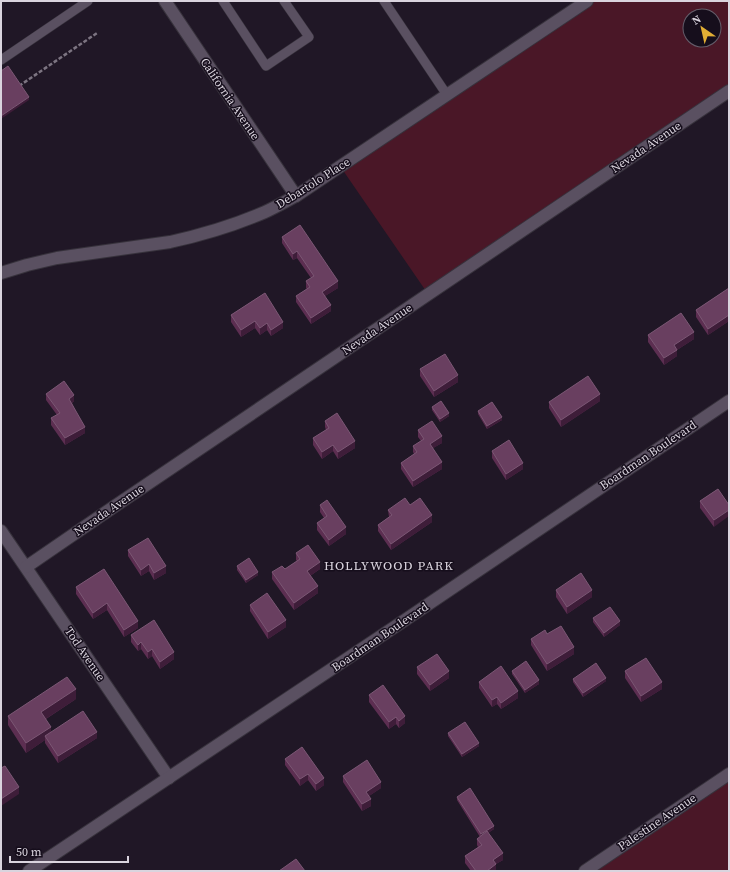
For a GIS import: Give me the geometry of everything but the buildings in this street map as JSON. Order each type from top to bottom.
[{"type":"street","name":"California Avenue","points":[[165,1],[296,196]]},
{"type":"street","name":"Debartolo Place","points":[[1,273],[57,258],[170,242],[239,222],[266,212],[296,196],[587,1]]},
{"type":"street","name":"Nevada Avenue","points":[[26,567],[118,503],[729,91]]},
{"type":"street","name":"Boardman Boulevard","points":[[29,871],[409,618],[729,401]]},
{"type":"street","name":"Tod Avenue","points":[[1,531],[169,778]]},
{"type":"street","name":"Palestine Avenue","points":[[585,871],[729,774]]},
{"type":"lane","points":[[1,60],[88,1]]},
{"type":"lane","points":[[223,1],[266,66],[309,37],[284,1]]},
{"type":"lane","points":[[384,1],[448,94]]},
{"type":"path","points":[[19,86],[97,33]]},
{"type":"shaded area","points":[[587,1],[729,1],[729,91],[428,294],[340,166]]},
{"type":"shaded area","points":[[729,774],[729,871],[585,871]]},
{"type":"district","name":"HOLLYWOOD PARK","points":[[389,565]]}]
